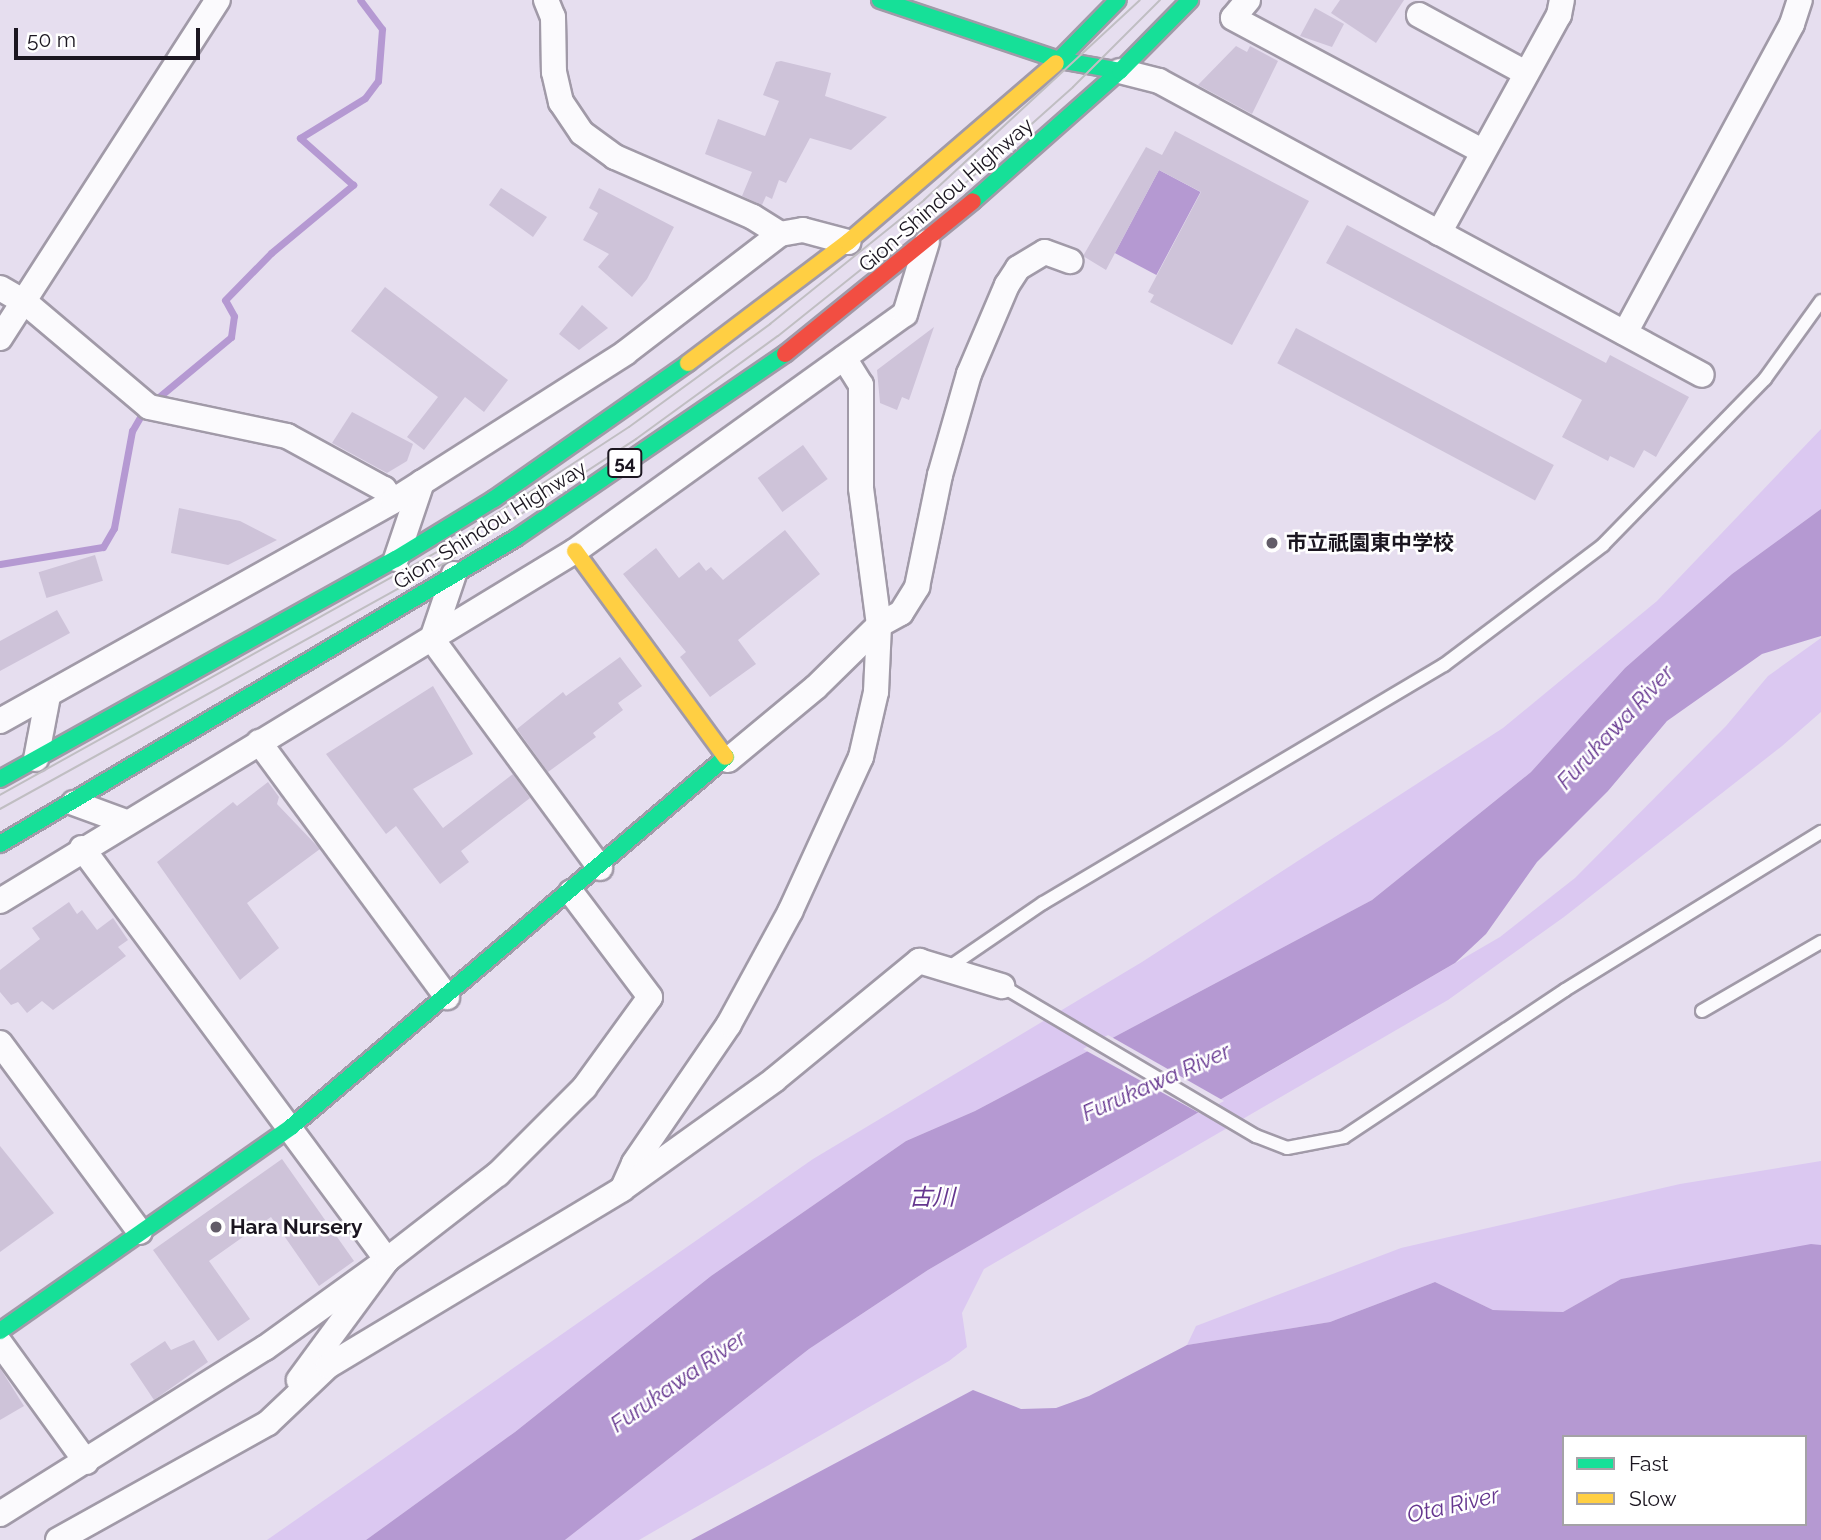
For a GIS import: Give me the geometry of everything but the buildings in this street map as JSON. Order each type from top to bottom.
[{"type":"main road","points":[[880,0],[1059,60],[1120,71]]},
{"type":"main road","name":"Gion-Shindou Highway","points":[[0,779],[396,559],[494,499],[751,319],[848,242],[1059,60],[1118,0]]},
{"type":"main road","name":"Gion-Shindou Highway","points":[[0,844],[74,803],[516,538],[809,337],[928,241],[1120,71],[1190,0]]},
{"type":"main road","points":[[0,1331],[291,1126],[728,760],[575,551]]},
{"type":"street","points":[[0,338],[26,303],[218,0]]},
{"type":"street","points":[[546,0],[553,17],[554,72],[561,102],[582,133],[615,157],[753,217],[780,234]]},
{"type":"street","points":[[1439,233],[1559,15],[1562,0]]},
{"type":"street","points":[[1625,333],[1792,24],[1800,0]]},
{"type":"street","points":[[1235,15],[1482,151]]},
{"type":"street","points":[[1419,15],[1526,73]]},
{"type":"street","points":[[1120,71],[1159,81],[1702,375]]},
{"type":"street","points":[[0,721],[393,501],[625,353],[780,234],[803,230],[848,242]]},
{"type":"street","points":[[0,901],[126,821],[575,551],[905,314],[928,241]]},
{"type":"street","points":[[728,760],[816,687],[879,625],[901,613],[917,587],[940,475],[970,374],[1007,285],[1018,268],[1045,252],[1070,261]]},
{"type":"street","points":[[0,288],[26,303],[149,407],[287,436],[384,489],[393,501]]},
{"type":"street","points":[[622,1189],[634,1163],[729,1024],[790,912],[861,757],[876,692],[879,625],[862,488],[861,385],[844,358]]},
{"type":"street","points":[[396,559],[422,482]]},
{"type":"street","points":[[432,639],[454,574]]},
{"type":"street","points":[[432,639],[600,868]]},
{"type":"street","points":[[36,759],[48,696]]},
{"type":"street","points":[[259,742],[447,997]]},
{"type":"street","points":[[74,803],[126,821]]},
{"type":"street","points":[[82,848],[291,1126],[387,1259]]},
{"type":"street","points":[[0,1514],[265,1349],[498,1174],[584,1088],[650,996],[571,892]]},
{"type":"street","points":[[58,1540],[268,1423],[328,1366],[622,1189],[774,1080],[898,974],[919,961],[1002,986]]},
{"type":"street","points":[[0,1044],[140,1232]]},
{"type":"street","points":[[268,1423],[387,1259]]},
{"type":"street","points":[[0,1343],[86,1462]]},
{"type":"lane","points":[[946,970],[1043,903],[1444,665],[1603,545],[1765,379],[1821,301]]},
{"type":"lane","points":[[1002,986],[1256,1136],[1286,1148],[1344,1137],[1564,990],[1821,832]]},
{"type":"lane","points":[[1702,1011],[1821,942]]},
{"type":"shaded area","points":[[1821,429],[1821,509],[1732,574],[1625,668],[1531,772],[1372,900],[975,1111],[906,1141],[711,1276],[515,1432],[366,1540],[267,1540],[813,1159],[1142,962],[1503,728],[1657,601]]},
{"type":"shaded area","points":[[1821,638],[1821,712],[1782,746],[1564,917],[1448,1000],[984,1269],[962,1313],[967,1347],[949,1361],[639,1540],[565,1540],[809,1349],[928,1270],[1500,937],[1575,878],[1726,726],[1768,676]]},
{"type":"shaded area","points":[[1821,1161],[1821,1245],[1621,1279],[1563,1312],[1493,1310],[1435,1282],[1330,1322],[1187,1345],[1196,1326],[1401,1248],[1680,1184]]},
{"type":"water","points":[[1159,170],[1200,192],[1156,275],[1115,253]]},
{"type":"water","name":"古川","points":[[1821,509],[1821,636],[1762,654],[1667,721],[1608,791],[1537,862],[1486,934],[1455,963],[928,1270],[809,1349],[565,1540],[366,1540],[515,1432],[711,1276],[906,1141],[975,1111],[1372,900],[1531,772],[1625,668],[1732,574]]},
{"type":"water","name":"Ota River","points":[[1811,1244],[1821,1245],[1821,1540],[691,1540],[973,1390],[1021,1409],[1056,1408],[1089,1396],[1187,1345],[1330,1322],[1435,1282],[1493,1310],[1563,1312],[1621,1279]]},
{"type":"pier","points":[[1108,1035],[1224,1101],[1201,1114],[1083,1049]]},
{"type":"waterway","points":[[154,401],[231,337],[234,316],[225,300],[271,253],[353,185],[300,138],[365,98],[378,81],[382,29],[360,0]]},
{"type":"waterway","points":[[0,564],[103,547],[114,528],[132,431],[144,410]]},
{"type":"tram line","points":[[0,795],[444,548],[629,427],[770,324],[924,200],[1140,0]]},
{"type":"tram line","points":[[0,809],[452,559],[636,439],[778,336],[934,211],[1073,87],[1160,0]]},
{"type":"traffic: fast","points":[[880,0],[1059,60],[1120,71]]},
{"type":"traffic: fast","points":[[1056,63],[1118,0]]},
{"type":"traffic: fast","points":[[973,201],[1120,71],[1190,0]]},
{"type":"traffic: fast","points":[[0,844],[516,538],[785,354]]},
{"type":"traffic: fast","points":[[0,779],[396,559],[494,499],[688,363]]},
{"type":"traffic: fast","points":[[0,1331],[291,1127],[726,757]]},
{"type":"traffic: slow","points":[[688,363],[848,242],[1056,63]]},
{"type":"traffic: slow","points":[[575,551],[726,757]]},
{"type":"traffic: jam","points":[[785,354],[973,201]]},
{"type":"place","name":"市立祇園東中学校","points":[[1272,543]]},
{"type":"place","name":"Hara Nursery","points":[[216,1227]]},
{"type":"water label","name":"Furukawa River","points":[[1615,727]]},
{"type":"water label","name":"Furukawa River","points":[[1156,1082]]},
{"type":"water label","name":"Furukawa River","points":[[678,1381]]}]
